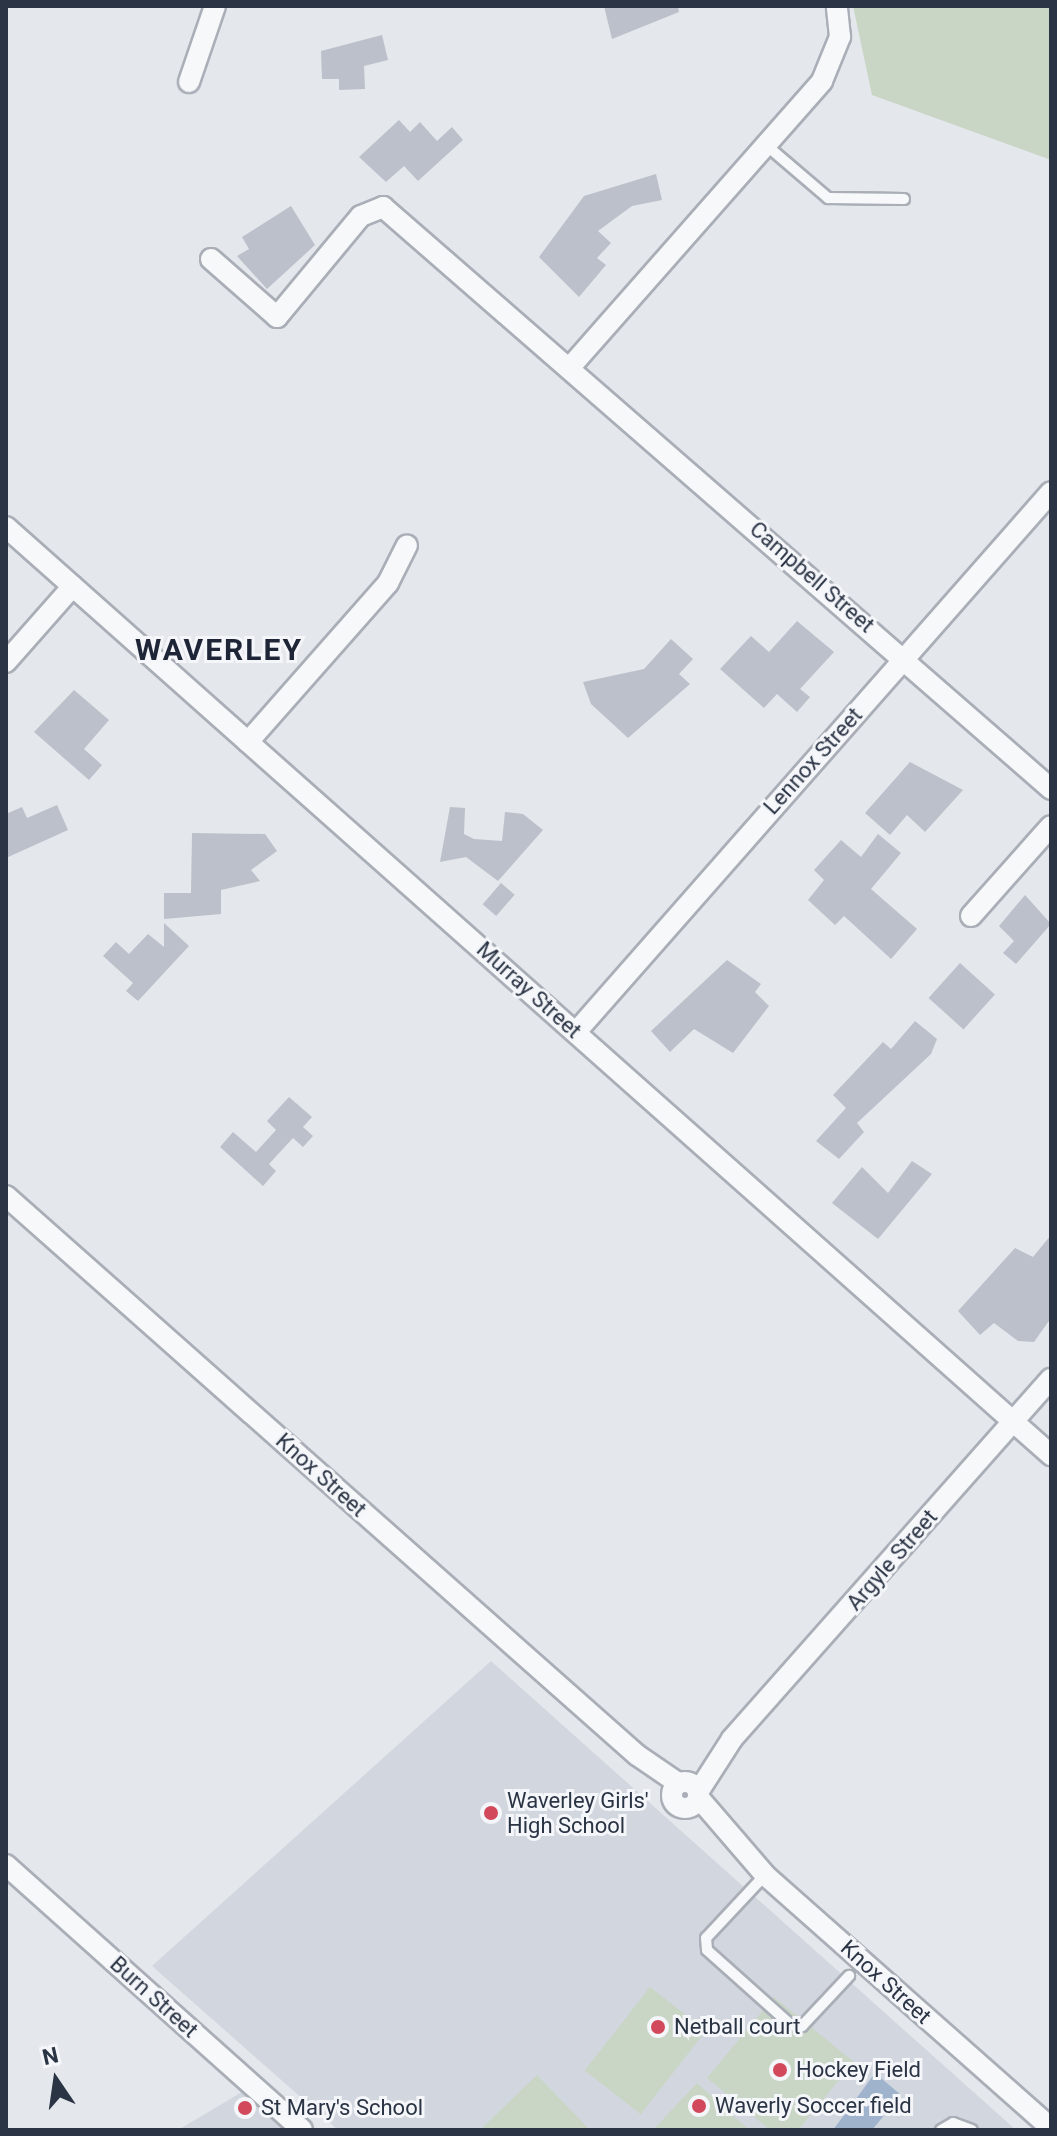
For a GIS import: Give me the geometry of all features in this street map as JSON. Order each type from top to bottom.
[{"type":"street","points":[[189,82],[215,6]]},
{"type":"street","points":[[572,365],[822,81],[840,37],[837,6]]},
{"type":"street","name":"Campbell Street","points":[[211,259],[277,317],[361,216],[383,207],[572,365],[1051,789]]},
{"type":"street","name":"Lennox Street","points":[[576,1032],[1051,492]]},
{"type":"street","name":"Murray Street","points":[[6,527],[1051,1455]]},
{"type":"street","points":[[248,742],[388,583],[407,545]]},
{"type":"street","points":[[6,662],[73,586]]},
{"type":"street","points":[[971,916],[1051,826]]},
{"type":"street","name":"Knox Street","points":[[6,1196],[637,1755],[685,1792],[765,1875],[1041,2126]]},
{"type":"street","name":"Argyle Street","points":[[685,1792],[1051,1379]]},
{"type":"street","name":"Burn Street","points":[[6,1865],[302,2130]]},
{"type":"lane","points":[[766,145],[828,198],[904,199]]},
{"type":"lane","points":[[765,1875],[706,1938],[707,1950],[791,2025],[802,2026],[849,1976]]},
{"type":"lane","points":[[941,2130],[953,2123],[972,2130]]},
{"type":"shaded area","name":"Waverley Girls' High School","points":[[491,1661],[1016,2130],[338,2130],[152,1966]]},
{"type":"shaded area","name":"St Mary's School","points":[[252,2086],[300,2130],[178,2130]]},
{"type":"green space","points":[[853,6],[1051,6],[1051,160],[872,95]]},
{"type":"green space","points":[[650,1987],[706,2031],[641,2114],[585,2071]]},
{"type":"green space","name":"Hockey Field","points":[[774,1997],[854,2062],[798,2130],[770,2130],[707,2078]]},
{"type":"green space","points":[[537,2075],[590,2130],[480,2130]]},
{"type":"green space","name":"Waverly Soccer field","points":[[697,2083],[749,2130],[653,2130]]},
{"type":"water","points":[[875,2073],[901,2095],[872,2130],[833,2130]]},
{"type":"building","points":[[604,6],[678,6],[679,12],[612,39]]},
{"type":"building","points":[[382,35],[388,60],[364,66],[365,89],[339,90],[339,79],[322,79],[321,51]]},
{"type":"building","points":[[399,120],[410,132],[420,122],[437,141],[452,127],[463,140],[418,181],[404,166],[386,182],[359,157]]},
{"type":"building","points":[[656,174],[662,200],[632,206],[598,231],[611,243],[597,258],[606,265],[579,297],[539,257],[584,196]]},
{"type":"building","points":[[291,206],[315,245],[267,289],[237,256],[249,249],[242,237]]},
{"type":"building","points":[[797,621],[834,652],[800,689],[810,697],[797,712],[777,694],[764,708],[720,669],[751,636],[769,652]]},
{"type":"building","points":[[671,639],[693,659],[679,674],[690,684],[628,738],[591,704],[583,682],[644,669]]},
{"type":"building","points":[[74,690],[109,720],[84,749],[102,765],[89,780],[34,732]]},
{"type":"building","points":[[910,762],[963,790],[925,832],[907,815],[890,835],[865,813]]},
{"type":"building","points":[[57,805],[68,830],[6,858],[6,814],[22,807],[27,818]]},
{"type":"building","points":[[450,807],[465,808],[464,834],[474,839],[502,841],[505,812],[523,814],[543,830],[498,881],[466,857],[440,862]]},
{"type":"building","points":[[192,833],[265,834],[277,851],[251,870],[260,881],[221,890],[221,914],[164,919],[164,893],[191,893]]},
{"type":"building","points":[[878,834],[901,853],[871,889],[917,929],[891,959],[844,916],[835,925],[808,900],[824,880],[814,870],[841,840],[861,857]]},
{"type":"building","points":[[501,883],[515,895],[496,916],[483,904]]},
{"type":"building","points":[[1025,895],[1051,924],[1016,964],[1003,953],[1014,941],[999,926]]},
{"type":"building","points":[[164,923],[189,946],[138,1001],[126,991],[133,983],[103,956],[116,942],[129,954],[148,934],[164,947]]},
{"type":"building","points":[[727,960],[761,984],[755,992],[769,1006],[733,1053],[694,1029],[670,1052],[651,1031]]},
{"type":"building","points":[[960,963],[995,994],[963,1029],[929,998]]},
{"type":"building","points":[[915,1021],[937,1039],[931,1054],[857,1123],[864,1132],[839,1159],[816,1141],[846,1108],[833,1095],[883,1042],[891,1049]]},
{"type":"building","points":[[289,1097],[312,1117],[303,1127],[313,1136],[303,1147],[293,1138],[269,1164],[276,1171],[263,1186],[220,1147],[233,1132],[256,1152],[276,1130],[267,1121]]},
{"type":"building","points":[[912,1161],[932,1174],[878,1239],[832,1203],[862,1167],[888,1193]]},
{"type":"building","points":[[1051,1235],[1051,1318],[1034,1342],[1018,1341],[994,1323],[980,1335],[958,1311],[1015,1248],[1033,1257]]},
{"type":"place","name":"Waverley Girls' High School","points":[[491,1813]]},
{"type":"place","name":"Netball court","points":[[658,2027]]},
{"type":"place","name":"Hockey Field","points":[[780,2070]]},
{"type":"place","name":"Waverly Soccer field","points":[[699,2106]]},
{"type":"place","name":"St Mary's School","points":[[245,2108]]},
{"type":"district","name":"WAVERLEY","points":[[219,650]]}]
